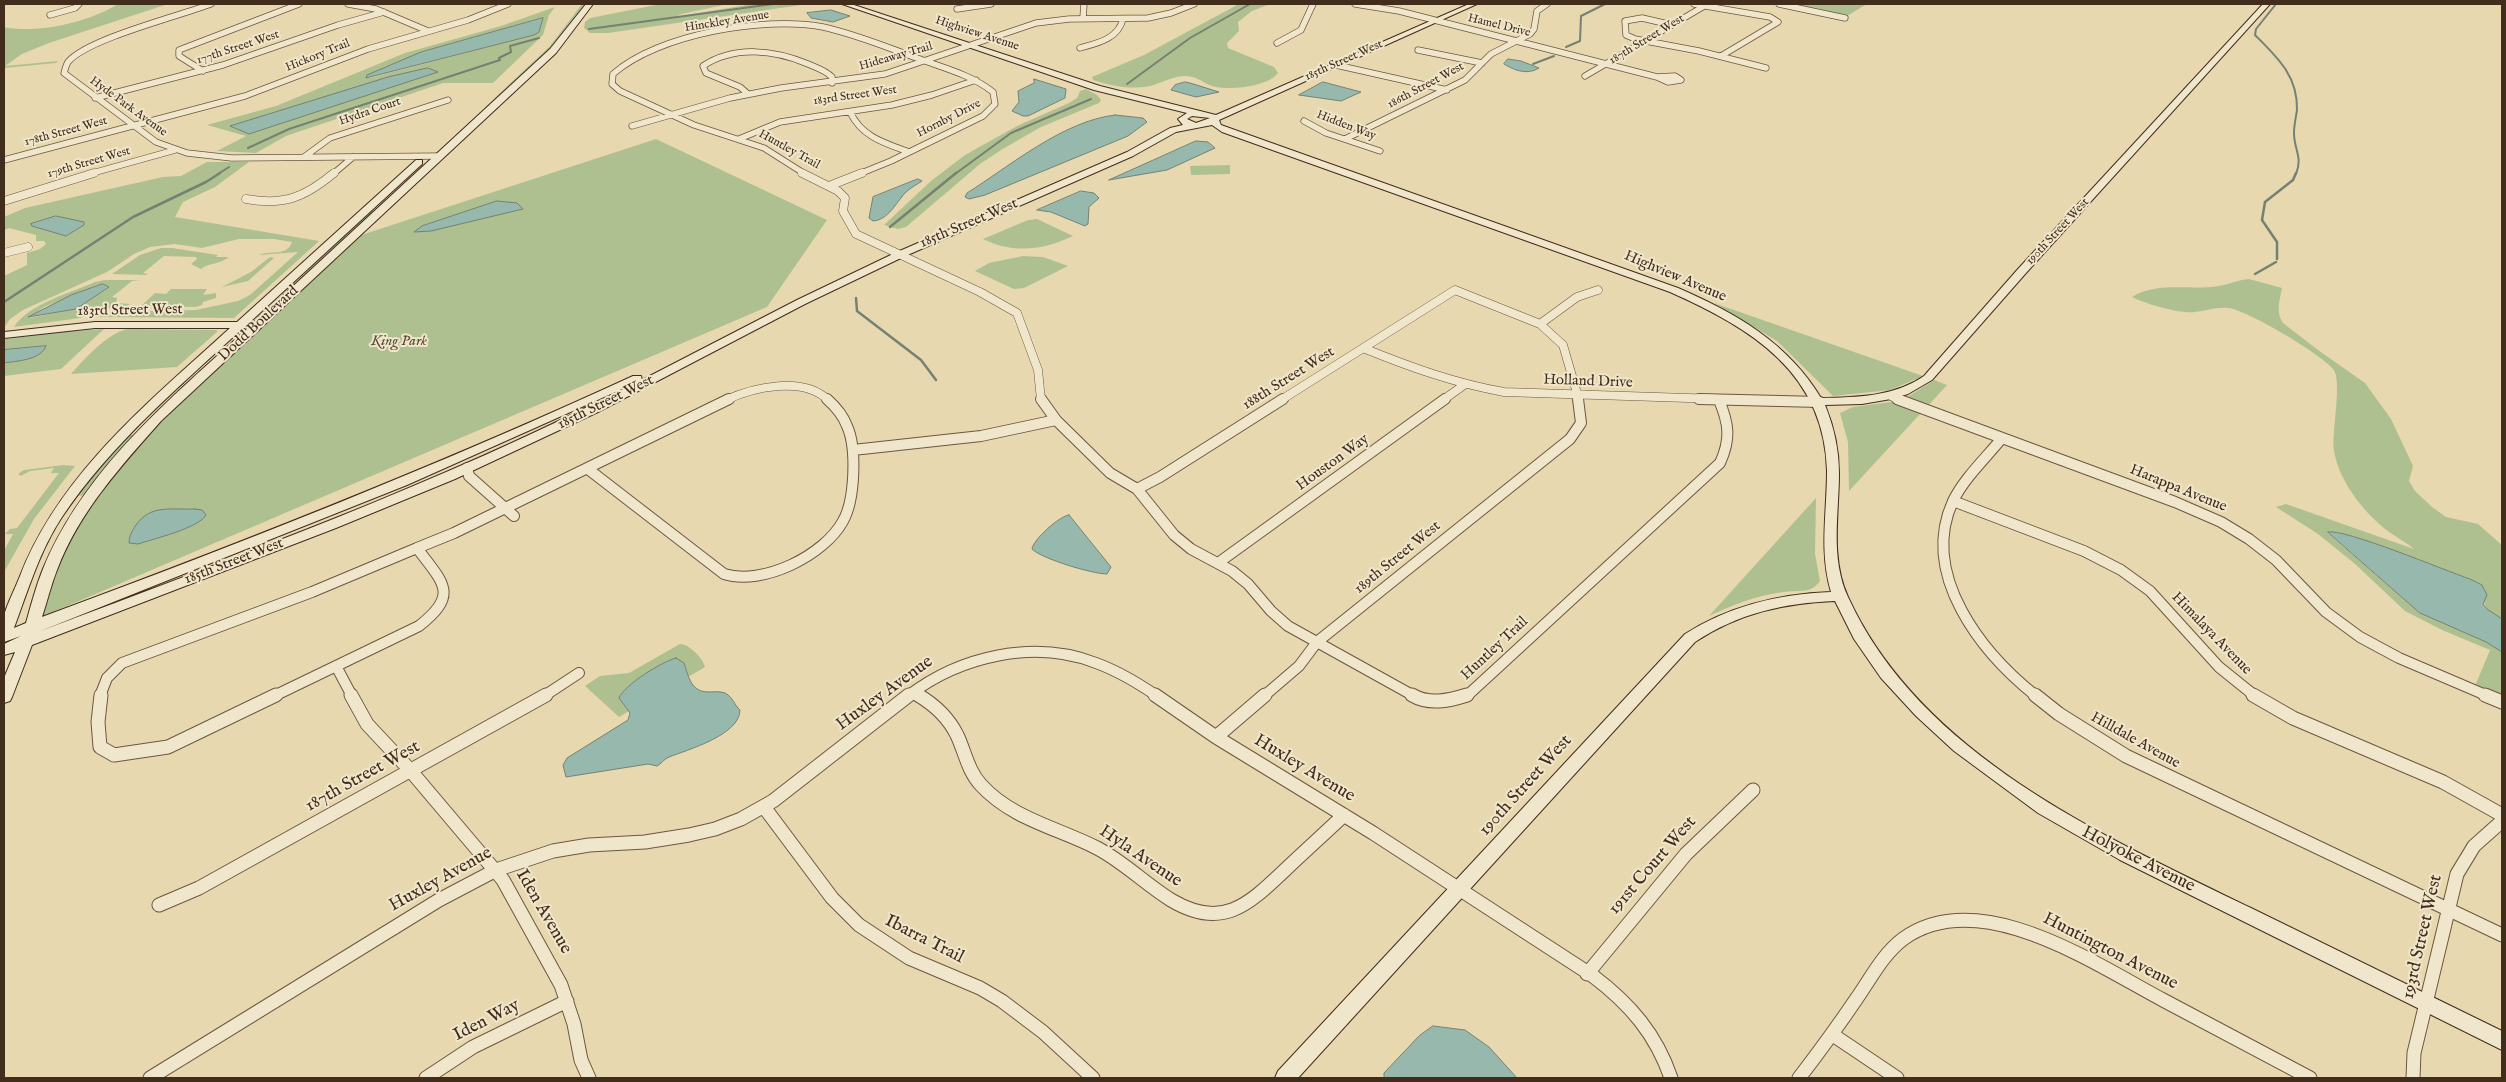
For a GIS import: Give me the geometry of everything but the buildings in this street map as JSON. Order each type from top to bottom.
[{"type":"street","points":[[50,15],[75,8],[79,4]]},
{"type":"street","name":"Hyde Park Avenue","points":[[211,4],[105,41],[73,57],[64,67],[64,74],[156,142],[175,150],[232,158],[440,156]]},
{"type":"street","points":[[203,71],[179,56],[179,50],[299,4]]},
{"type":"street","points":[[348,4],[384,12],[428,31]]},
{"type":"street","name":"Hickory Trail","points":[[134,126],[244,96],[368,48],[479,17],[508,4]]},
{"type":"street","name":"Dodd Boulevard","points":[[4,636],[36,552],[56,516],[87,475],[149,408],[544,48],[578,4]]},
{"type":"street","name":"Dodd Boulevard","points":[[4,697],[32,627],[56,555],[94,491],[157,418],[553,50],[589,4]]},
{"type":"street","name":"Highview Avenue","points":[[845,4],[968,46],[1176,112],[1183,118],[1185,123],[1333,169]]},
{"type":"street","points":[[957,9],[991,4]]},
{"type":"street","points":[[1083,18],[1084,4]]},
{"type":"street","name":"Hideaway Trail","points":[[632,126],[748,94],[873,77],[1036,23],[1083,18],[1123,19],[1165,15],[1194,4]]},
{"type":"street","points":[[1277,43],[1301,30],[1308,11],[1314,4]]},
{"type":"street","name":"Hamel Drive","points":[[1356,4],[1432,19],[1516,42],[1657,76]]},
{"type":"street","name":"185th Street West","points":[[1214,120],[1336,65],[1463,4]]},
{"type":"street","name":"185th Street West","points":[[1202,113],[1225,108],[1432,19],[1474,4]]},
{"type":"street","name":"186th Street West","points":[[1345,140],[1468,78],[1491,54],[1532,33],[1537,12],[1547,4]]},
{"type":"street","points":[[1694,4],[1708,5],[1776,20],[1777,23],[1721,56]]},
{"type":"street","points":[[1779,4],[1845,18]]},
{"type":"street","name":"190th Street West","points":[[1820,402],[1891,396],[1921,384],[1936,370],[2022,271],[2267,4]]},
{"type":"street","name":"187th Street West","points":[[1585,76],[1607,64],[1642,40],[1708,5]]},
{"type":"street","name":"177th Street West","points":[[95,98],[203,71],[338,24],[384,12]]},
{"type":"street","points":[[1080,48],[1116,34],[1121,28],[1123,19]]},
{"type":"street","points":[[1672,25],[1639,19],[1626,20],[1626,35],[1766,68]]},
{"type":"street","name":"Hinckley Avenue","points":[[671,114],[617,89],[612,84],[611,78],[617,68],[641,54],[667,43],[701,34],[774,25],[812,26],[846,33],[925,61]]},
{"type":"street","points":[[1418,50],[1482,63]]},
{"type":"street","points":[[748,94],[740,87],[706,73],[703,70],[703,66],[732,55],[772,53],[827,72],[832,77],[832,83]]},
{"type":"street","name":"Hornby Drive","points":[[828,186],[909,152],[992,109],[996,100],[993,92],[976,80],[925,61]]},
{"type":"street","points":[[1336,65],[1374,76],[1419,82],[1447,90]]},
{"type":"street","name":"183rd Street West","points":[[739,139],[780,122],[917,100],[976,80]]},
{"type":"street","name":"Highview Avenue","points":[[1102,89],[1202,113],[1214,120],[1220,128],[1650,281],[1707,305],[1743,324],[1771,345],[1794,369],[1820,402],[1831,436],[1833,474],[1828,543],[1840,596]]},
{"type":"street","name":"Hydra Court","points":[[304,157],[335,136],[424,106],[448,100]]},
{"type":"street","points":[[850,112],[858,127],[867,135],[909,152]]},
{"type":"street","points":[[1183,118],[1202,113]]},
{"type":"street","name":"Huntley Trail","points":[[671,114],[694,125],[764,148],[797,170],[828,186],[844,198],[843,211],[856,234],[988,296],[1017,313],[1038,370],[1041,400],[1056,420],[1110,473],[1137,489],[1174,535],[1192,549],[1218,563],[1248,584],[1271,612],[1282,621],[1420,700],[1433,702],[1450,701],[1469,694],[1720,462],[1730,444],[1729,427],[1719,400]]},
{"type":"street","name":"185th Street West","points":[[4,636],[32,627],[358,500],[532,427],[895,253],[1123,151],[1183,118]]},
{"type":"street","points":[[1195,125],[1208,124],[1214,120]]},
{"type":"street","name":"Hidden Way","points":[[1304,121],[1322,131],[1380,151]]},
{"type":"street","name":"185th Street West","points":[[4,650],[331,525],[467,468],[594,409],[895,253],[1077,178],[1130,154],[1173,130],[1195,125]]},
{"type":"street","name":"178th Street West","points":[[4,159],[134,126]]},
{"type":"street","name":"179th Street West","points":[[7,200],[55,183],[175,150]]},
{"type":"street","points":[[246,199],[271,203],[300,197],[311,192],[353,157]]},
{"type":"street","points":[[4,253],[28,247]]},
{"type":"street","name":"188th Street West","points":[[1137,489],[1160,477],[1455,290],[1540,324]]},
{"type":"street","points":[[1540,324],[1578,297],[1598,290]]},
{"type":"street","name":"189th Street West","points":[[1216,737],[1300,666],[1317,642],[1570,439],[1581,423],[1578,396],[1563,345],[1540,324]]},
{"type":"street","name":"183rd Street West","points":[[4,335],[95,325],[257,325]]},
{"type":"street","name":"Holland Drive","points":[[1363,348],[1424,373],[1464,385],[1504,392],[1578,396],[1820,402]]},
{"type":"street","name":"Houston Way","points":[[1218,563],[1464,385]]},
{"type":"street","points":[[417,548],[443,584],[447,596],[434,616],[420,626],[168,747],[114,754],[100,747],[101,694],[108,677],[122,664],[312,592],[417,548],[510,513],[588,469],[737,395],[767,387],[806,389],[827,398],[840,410],[846,421],[851,432],[853,450],[848,507],[840,526],[820,546],[775,573],[742,580],[724,574],[588,469]]},
{"type":"street","name":"Harappa Avenue","points":[[1891,396],[1904,403],[2175,502],[2219,521],[2250,540],[2272,557],[2320,607],[2354,634],[2398,658],[2502,702]]},
{"type":"street","points":[[853,450],[947,441],[1031,427],[1056,420]]},
{"type":"street","points":[[510,513],[469,476],[466,462],[532,427]]},
{"type":"street","name":"Hilldale Avenue","points":[[2002,438],[1953,501],[1948,516],[1944,541],[1947,570],[1956,600],[1968,623],[1988,649],[2017,680],[2087,733],[2126,756],[2327,850],[2502,935]]},
{"type":"street","name":"Himalaya Avenue","points":[[1953,501],[2084,551],[2121,570],[2150,591],[2218,667],[2257,698],[2293,718],[2443,782],[2502,815]]},
{"type":"street","name":"190th Street West","points":[[1285,1078],[1690,638],[1715,622],[1751,608],[1815,597],[1840,596]]},
{"type":"street","name":"Holyoke Avenue","points":[[1840,596],[1872,653],[1909,698],[1966,752],[2018,791],[2068,824],[2105,844],[2502,1042]]},
{"type":"street","name":"Huxley Avenue","points":[[150,1078],[439,900],[496,870],[534,856],[571,848],[645,842],[702,832],[728,824],[764,807],[913,692],[947,672],[983,658],[1020,652],[1064,654],[1092,661],[1113,670],[1216,737],[1344,815],[1587,974],[1624,1001],[1643,1021],[1657,1042],[1671,1078]]},
{"type":"street","name":"Iden Avenue","points":[[336,666],[367,724],[410,770],[496,870],[546,954],[567,1002],[582,1060],[589,1078]]},
{"type":"street","name":"187th Street West","points":[[159,905],[199,888],[558,688],[580,672]]},
{"type":"street","name":"Hyla Avenue","points":[[913,692],[935,706],[948,719],[972,773],[998,800],[1021,815],[1097,847],[1190,910],[1217,913],[1235,910],[1251,902],[1344,815]]},
{"type":"street","name":"191st Court West","points":[[1587,974],[1676,864],[1730,809],[1753,790]]},
{"type":"street","name":"Ibarra Trail","points":[[764,807],[784,829],[818,883],[857,924],[909,958],[1004,1002],[1094,1078]]},
{"type":"street","name":"193rd Street West","points":[[2413,1078],[2414,1053],[2457,874],[2467,855],[2482,837],[2502,821]]},
{"type":"street","name":"Huntington Avenue","points":[[1799,1078],[1833,1035],[1885,958],[1903,939],[1932,925],[1951,921],[1986,922],[2021,929],[2054,942],[2310,1078]]},
{"type":"street","name":"Iden Way","points":[[426,1078],[473,1048],[567,1002]]},
{"type":"street","points":[[1833,1035],[1897,1078]]},
{"type":"green space","points":[[118,4],[168,4],[49,43],[22,54],[5,66],[58,61],[56,63],[4,68],[4,27],[32,29],[63,25],[93,16]]},
{"type":"green space","points":[[582,4],[585,4],[554,46],[484,108],[550,46]]},
{"type":"green space","points":[[661,4],[728,4],[677,15],[680,16],[753,4],[808,4],[608,33],[590,33],[584,28],[585,22],[590,18]]},
{"type":"green space","points":[[1239,4],[1270,4],[1252,11],[1238,22],[1239,31],[1227,43],[1228,48],[1274,67],[1278,73],[1266,82],[1247,87],[1228,88],[1212,86],[1192,77],[1184,76],[1150,86],[1135,88],[1114,86],[1093,80],[1092,77],[1144,55]]},
{"type":"green space","points":[[1791,4],[1867,4],[1847,16]]},
{"type":"green space","points":[[555,7],[549,15],[543,35],[493,83],[443,83],[286,136],[256,153],[217,151],[246,136],[207,125],[276,106],[405,53],[501,26]],"holes":[[[542,18],[539,32],[534,35],[370,78],[366,77],[421,52]],[[422,69],[249,134],[231,126]]]},
{"type":"green space","points":[[1086,89],[1097,95],[1101,100],[1099,103],[1041,127],[1001,150],[980,164],[906,227],[898,229],[884,225],[931,181],[965,155],[1017,126],[1069,103],[1077,98],[1080,91]]},
{"type":"green space","name":"King Park","points":[[656,139],[827,220],[767,307],[23,625],[91,504],[170,400],[371,211],[374,211],[343,241]]},
{"type":"green space","points":[[207,162],[249,162],[215,187],[183,202],[175,217],[319,241],[234,318],[93,317],[110,312],[196,310],[238,301],[250,295],[298,252],[259,255],[286,250],[292,242],[274,239],[239,239],[202,248],[175,244],[150,247],[134,254],[107,272],[23,310],[10,319],[4,328],[4,276],[27,265],[27,253],[40,249],[46,244],[44,241],[36,241],[36,235],[9,228],[4,230],[4,217],[25,208],[163,177],[181,176]],"holes":[[[56,216],[84,225],[66,236],[31,224]]]},
{"type":"green space","points":[[1230,165],[1230,174],[1191,175],[1190,166]]},
{"type":"green space","points":[[1037,219],[1073,236],[1040,247],[1028,248],[1006,247],[983,239],[1028,220]]},
{"type":"green space","points":[[161,248],[218,255],[216,257],[229,257],[201,269],[191,264],[197,259],[196,257],[164,256],[143,273],[148,274],[146,275],[112,274],[140,255]]},
{"type":"green space","points":[[1023,256],[1043,257],[1068,266],[1024,288],[1014,289],[975,271],[989,263]]},
{"type":"green space","points":[[270,257],[274,258],[248,281],[222,287],[251,272]]},
{"type":"green space","points":[[2249,279],[2282,288],[2279,301],[2279,315],[2283,323],[2365,383],[2391,419],[2413,466],[2409,481],[2415,491],[2446,517],[2478,524],[2502,545],[2502,619],[2488,610],[2484,602],[2482,585],[2476,582],[2337,532],[2328,533],[2420,613],[2487,642],[2502,652],[2502,698],[2475,686],[2490,650],[2442,630],[2405,611],[2355,564],[2318,534],[2276,507],[2286,504],[2414,549],[2382,527],[2373,518],[2355,497],[2342,475],[2334,451],[2337,384],[2333,369],[2314,353],[2251,316],[2228,308],[2195,312],[2172,310],[2132,297],[2153,289],[2219,286]]},
{"type":"green space","points":[[105,280],[141,280],[132,281],[112,297],[117,298],[116,303],[130,304],[127,306],[102,309],[80,318],[14,327],[20,319],[39,306],[95,282]],"holes":[[[98,285],[109,287],[76,309],[29,318],[44,307]]]},
{"type":"green space","points":[[171,289],[207,289],[203,295],[216,293],[216,298],[203,302],[202,305],[196,307],[141,306],[155,293],[166,294]]},
{"type":"green space","points":[[1714,303],[1923,376],[1890,390],[1833,396],[1777,341]]},
{"type":"green space","points":[[104,329],[61,369],[4,376],[4,363],[17,361],[46,346],[4,350],[4,339]]},
{"type":"green space","points":[[128,329],[218,331],[177,367],[71,374],[105,341],[113,335]]},
{"type":"green space","points":[[1934,380],[1947,385],[1926,408],[1906,398]]},
{"type":"green space","points":[[1891,402],[1921,413],[1849,491],[1848,442],[1840,413],[1853,407]]},
{"type":"green space","points":[[128,435],[135,435],[103,470],[85,495],[79,496],[98,468]]},
{"type":"green space","points":[[63,465],[75,466],[34,519],[4,572],[4,551],[13,534],[5,534],[10,529],[17,528],[59,473],[51,473],[54,468],[30,471],[21,476],[18,474],[24,470]]},
{"type":"green space","points":[[1816,498],[1815,554],[1820,581],[1817,585],[1809,590],[1774,593],[1755,598],[1709,616]]},
{"type":"green space","points":[[680,644],[687,646],[695,652],[705,667],[688,677],[685,666],[677,659],[654,669],[636,680],[622,693],[619,698],[629,711],[619,717],[585,686],[600,676],[629,673]]},
{"type":"water","points":[[831,10],[850,16],[833,22],[811,18],[807,13]]},
{"type":"water","points":[[543,18],[539,32],[534,35],[366,78],[367,75],[421,52]]},
{"type":"water","points":[[1508,59],[1521,61],[1539,68],[1526,72],[1513,69],[1504,64]]},
{"type":"water","points":[[428,68],[438,72],[249,134],[230,126],[388,77]]},
{"type":"water","points":[[1034,79],[1066,89],[1065,98],[1028,116],[1012,111],[1019,102],[1018,91],[1034,83]]},
{"type":"water","points":[[1185,82],[1219,92],[1196,97],[1171,90],[1175,85]]},
{"type":"water","points":[[1323,82],[1361,92],[1341,101],[1299,95]]},
{"type":"water","points":[[1115,115],[1143,118],[1147,122],[1128,136],[985,195],[969,199],[965,197],[967,193],[1057,135],[1095,119]]},
{"type":"water","points":[[1196,141],[1208,142],[1215,148],[1167,170],[1109,180]]},
{"type":"water","points":[[918,179],[922,181],[905,193],[883,218],[873,221],[869,218],[873,197]]},
{"type":"water","points":[[1081,191],[1094,193],[1099,198],[1089,207],[1088,224],[1085,226],[1051,212],[1037,210]]},
{"type":"water","points":[[497,201],[517,203],[523,209],[431,231],[414,232],[422,226]]},
{"type":"water","points":[[56,216],[84,222],[84,225],[66,236],[32,226],[31,224]]},
{"type":"water","points":[[103,284],[109,287],[76,309],[28,317],[71,295]]},
{"type":"water","points":[[46,346],[43,351],[34,357],[4,363],[4,350]]},
{"type":"water","points":[[162,509],[202,510],[206,515],[195,524],[138,544],[129,543],[136,525],[148,514]]},
{"type":"water","points":[[1069,515],[1111,567],[1107,574],[1091,572],[1068,565],[1046,557],[1032,549],[1033,545],[1047,529],[1059,519]]},
{"type":"water","points":[[2328,532],[2374,543],[2482,585],[2487,595],[2483,604],[2502,619],[2502,652],[2486,642],[2420,613]]},
{"type":"water","points":[[676,658],[684,663],[687,674],[694,687],[698,690],[723,692],[732,699],[740,710],[738,719],[731,727],[699,746],[665,759],[657,766],[648,764],[566,777],[563,765],[567,758],[628,720],[630,713],[619,698],[622,693],[644,674]]},
{"type":"water","points":[[1433,1026],[1465,1030],[1489,1047],[1517,1078],[1384,1078],[1384,1073],[1419,1036]]},
{"type":"waterway","points":[[589,29],[773,4]]},
{"type":"waterway","points":[[1127,84],[1190,38],[1250,4]]},
{"type":"waterway","points":[[1566,47],[1580,41],[1581,16],[1605,4]]},
{"type":"waterway","points":[[2276,4],[2256,29],[2255,35],[2285,68],[2294,87],[2297,110],[2294,139],[2299,163],[2296,174]]},
{"type":"waterway","points":[[248,148],[289,129],[500,60],[499,58],[511,52],[510,46],[539,38]]},
{"type":"waterway","points":[[1533,64],[1554,56]]},
{"type":"waterway","points":[[955,174],[1011,133],[1091,99]]},
{"type":"waterway","points":[[218,174],[229,167]]},
{"type":"waterway","points":[[4,302],[133,217],[206,182],[220,173]]},
{"type":"waterway","points":[[890,227],[956,173]]},
{"type":"waterway","points":[[2277,259],[2277,242],[2262,220],[2265,202],[2293,180],[2296,173]]},
{"type":"waterway","points":[[2255,274],[2276,262]]},
{"type":"waterway","points":[[856,298],[857,311],[921,360],[936,380]]}]
